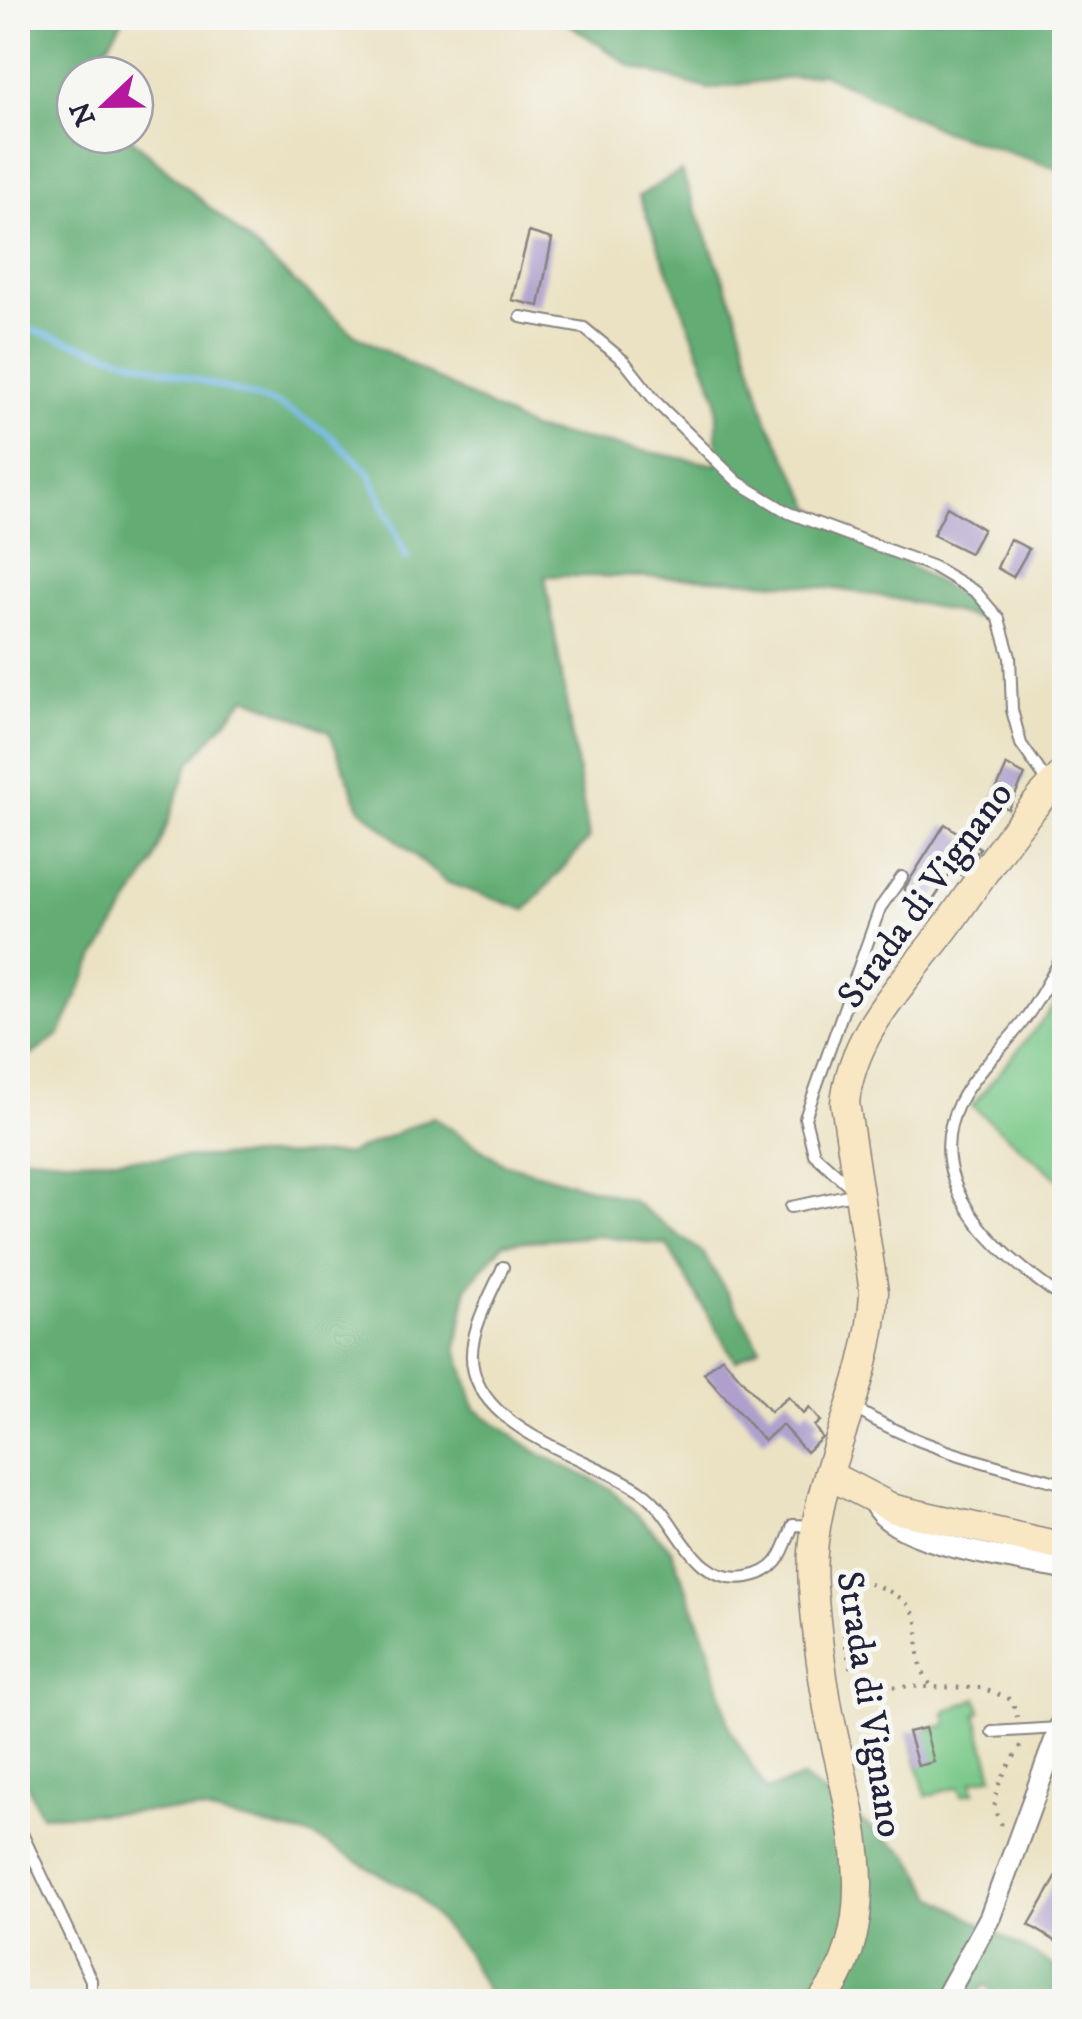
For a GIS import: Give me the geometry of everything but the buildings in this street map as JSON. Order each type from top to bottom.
[{"type":"street","name":"Strada di Vignano","points":[[821,2002],[840,1972],[859,1883],[854,1817],[822,1670],[812,1585],[813,1526],[854,1408],[868,1349],[874,1292],[845,1103],[857,1053],[902,980],[1058,779]]},
{"type":"street","points":[[829,1475],[873,1500],[1064,1547]]},
{"type":"street","points":[[873,1500],[881,1518],[910,1534],[1064,1569]]},
{"type":"street","points":[[943,2002],[990,1917],[1063,1724]]},
{"type":"lane","points":[[520,317],[584,328],[624,361],[657,404],[738,482],[788,513],[934,567],[976,592],[999,619],[1010,657],[1012,710],[1021,744],[1058,779]]},
{"type":"lane","points":[[858,1193],[814,1154],[805,1118],[880,908],[902,877]]},
{"type":"lane","points":[[1064,953],[1026,1018],[960,1099],[947,1146],[949,1168],[962,1200],[987,1236],[1022,1270],[1064,1299]]},
{"type":"lane","points":[[791,1206],[858,1193]]},
{"type":"lane","points":[[503,1268],[473,1339],[473,1363],[481,1388],[498,1410],[534,1438],[642,1491],[661,1509],[699,1564],[735,1579],[762,1574],[778,1564],[793,1525],[813,1526]]},
{"type":"lane","points":[[854,1408],[898,1435],[945,1453],[1064,1484]]},
{"type":"lane","points":[[992,1732],[1063,1724]]},
{"type":"lane","points":[[18,1825],[90,1980],[91,2002]]},
{"type":"path","points":[[930,1684],[920,1670],[922,1646],[908,1602],[900,1594],[866,1582],[848,1586],[844,1594],[847,1644],[850,1666],[858,1677],[871,1686],[930,1684],[1002,1694],[1015,1707],[1017,1731]]},
{"type":"path","points":[[1020,1831],[1004,1828],[994,1813],[993,1797],[1031,1730]]},
{"type":"green space","points":[[18,18],[124,18],[101,55],[55,55],[55,155],[150,155],[354,334],[531,429],[717,465],[717,397],[639,196],[681,171],[736,311],[767,420],[813,508],[987,612],[975,618],[868,594],[762,582],[545,576],[589,838],[526,910],[445,882],[360,808],[329,731],[246,697],[189,764],[152,866],[92,963],[60,1034],[18,1065]]},
{"type":"green space","points":[[560,18],[1064,18],[1064,171],[944,131],[822,73],[708,89],[631,66]]},
{"type":"green space","points":[[1064,994],[1064,1184],[972,1106]]},
{"type":"green space","points":[[433,1117],[503,1163],[631,1200],[703,1253],[760,1347],[735,1361],[667,1245],[598,1236],[504,1243],[467,1287],[457,1348],[475,1409],[538,1453],[610,1488],[671,1549],[709,1647],[730,1729],[766,1790],[802,1778],[909,1855],[935,1897],[1064,1972],[1064,2001],[1003,2001],[984,1984],[973,2002],[491,2001],[465,1951],[416,1895],[315,1837],[197,1810],[41,1815],[18,1766],[18,1155],[73,1160],[348,1154]]},
{"type":"green space","points":[[977,1698],[981,1712],[976,1714],[993,1776],[972,1781],[974,1792],[962,1795],[959,1787],[926,1796],[909,1733],[947,1725],[945,1712]]},
{"type":"waterway","points":[[18,326],[277,404],[326,432],[369,472],[407,558]]}]
